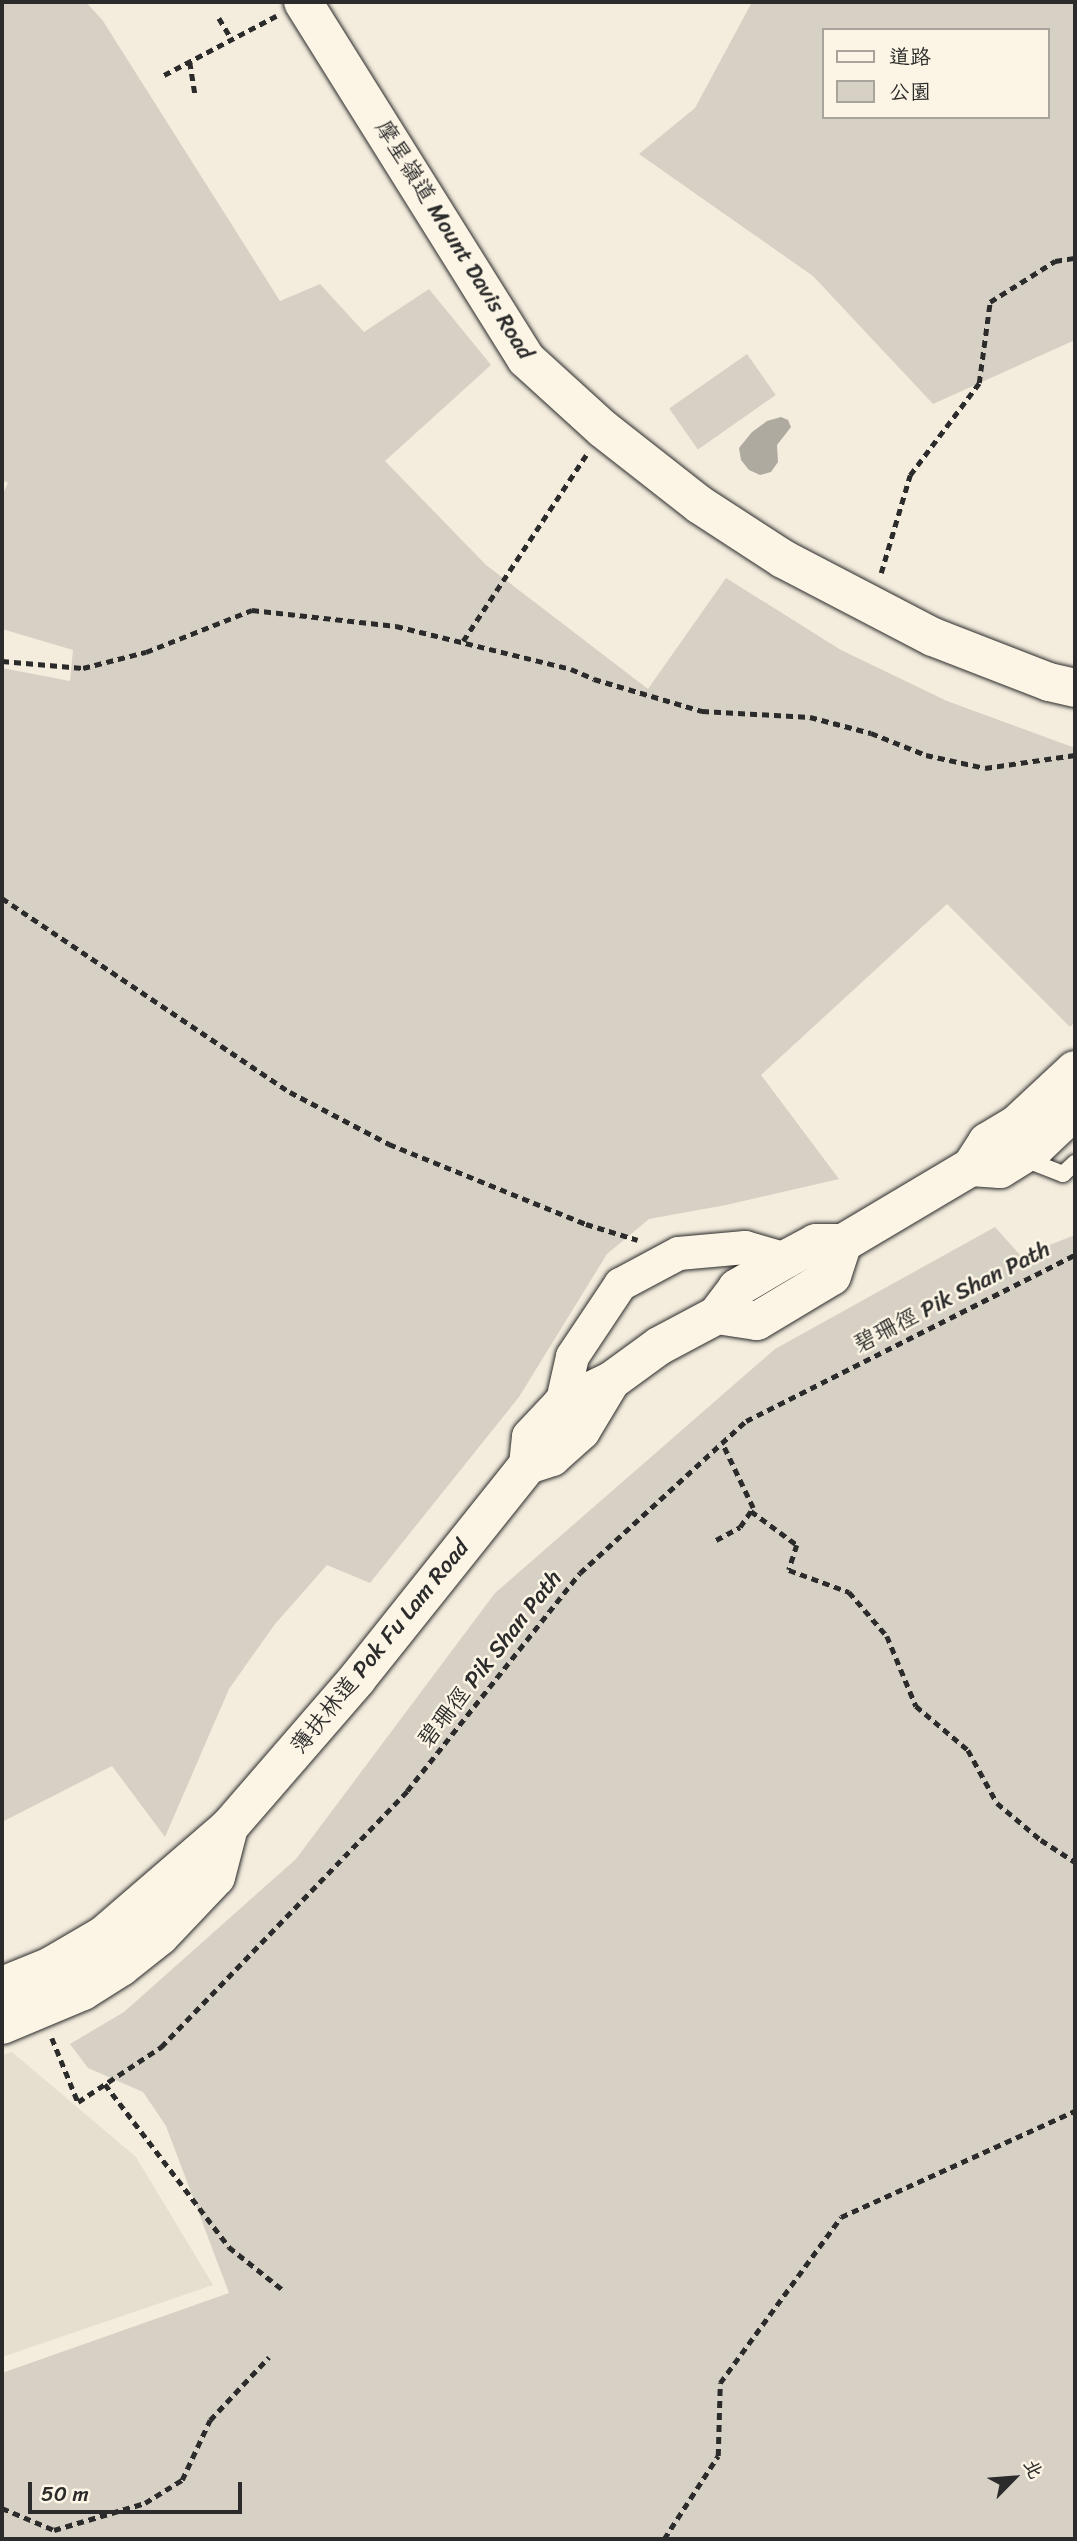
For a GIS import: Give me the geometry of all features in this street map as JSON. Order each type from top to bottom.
[{"type":"main road","name":"摩星嶺道 Mount Davis Road","points":[[295,6],[526,359],[603,429],[700,505],[783,559],[933,637],[1049,682],[1075,688]]},
{"type":"main road","name":"薄扶林道 Pok Fu Lam Road","points":[[2,1986],[51,1966],[104,1935],[229,1828],[357,1679],[528,1465],[531,1437],[561,1405],[611,1381],[659,1346],[717,1315],[737,1288],[786,1259],[816,1243],[843,1243],[971,1167],[987,1142],[1017,1124],[1075,1070]]},
{"type":"main road","name":"薄扶林道 Pok Fu Lam Road","points":[[971,1167],[1000,1169],[1037,1146],[1075,1110]]},
{"type":"main road","points":[[717,1315],[757,1321],[832,1276],[843,1243]]},
{"type":"main road","name":"薄扶林道 Pok Fu Lam Road","points":[[528,1465],[552,1457],[581,1431],[611,1381]]},
{"type":"main road","name":"薄扶林道 Pok Fu Lam Road","points":[[2,2025],[83,1991],[121,1968],[160,1936],[216,1877],[229,1828]]},
{"type":"street","points":[[561,1405],[572,1356],[620,1284],[677,1253],[746,1247],[786,1259]]},
{"type":"lane","points":[[1019,1156],[1063,1174],[1075,1163]]},
{"type":"path","points":[[164,75],[295,6]]},
{"type":"path","points":[[219,18],[232,40]]},
{"type":"path","points":[[190,62],[195,94]]},
{"type":"path","points":[[881,574],[910,475],[979,383],[990,302],[1055,261],[1075,258]]},
{"type":"path","points":[[463,641],[603,429]]},
{"type":"path","points":[[2,662],[83,668],[146,652],[252,610],[362,621],[463,641],[571,669],[594,679],[702,711],[810,717],[871,733],[926,755],[985,768],[1075,755]]},
{"type":"path","points":[[2,898],[290,1092],[376,1138],[586,1224],[677,1253]]},
{"type":"path","name":"碧珊徑 Pik Shan Path","points":[[42,2039],[51,2036],[78,2102],[161,2047],[407,1791],[580,1573],[746,1421],[1075,1255]]},
{"type":"path","points":[[716,1540],[740,1527],[751,1511],[748,1493],[722,1443]]},
{"type":"path","points":[[751,1511],[797,1545],[789,1570],[849,1592],[887,1636],[916,1706],[968,1750],[997,1803],[1041,1840],[1075,1862]]},
{"type":"path","points":[[105,2084],[167,2169],[229,2247],[283,2290]]},
{"type":"path","points":[[664,2539],[718,2456],[720,2383],[841,2217],[1075,2111]]},
{"type":"path","points":[[2,2508],[54,2530],[145,2503],[181,2480],[210,2420],[269,2357]]},
{"type":"shaded area","points":[[781,417],[788,420],[791,427],[777,445],[778,462],[771,472],[760,475],[749,470],[741,460],[739,448],[752,432],[767,421]]},
{"type":"shaded area","points":[[12,2052],[136,2157],[213,2285],[2,2357],[2,2055]]},
{"type":"green space","points":[[2,2],[86,2],[103,21],[280,301],[320,284],[364,332],[429,289],[491,365],[385,461],[486,565],[648,689],[726,578],[841,650],[947,701],[1075,748],[1075,1022],[1070,1027],[947,904],[761,1075],[839,1179],[726,1205],[649,1219],[607,1254],[519,1397],[370,1583],[327,1565],[275,1624],[229,1689],[165,1837],[112,1766],[2,1822],[2,668],[70,681],[73,650],[2,629],[2,495],[8,483],[2,480]]},
{"type":"green space","points":[[752,2],[1075,2],[1075,340],[933,404],[813,276],[639,154],[695,108]]},
{"type":"green space","points":[[747,354],[776,395],[698,449],[669,408]]},
{"type":"green space","points":[[995,1227],[1021,1256],[1075,1235],[1075,2539],[2,2539],[2,2373],[229,2293],[166,2126],[143,2092],[88,2068],[70,2044],[124,2012],[296,1859],[495,1593],[775,1349]]}]
